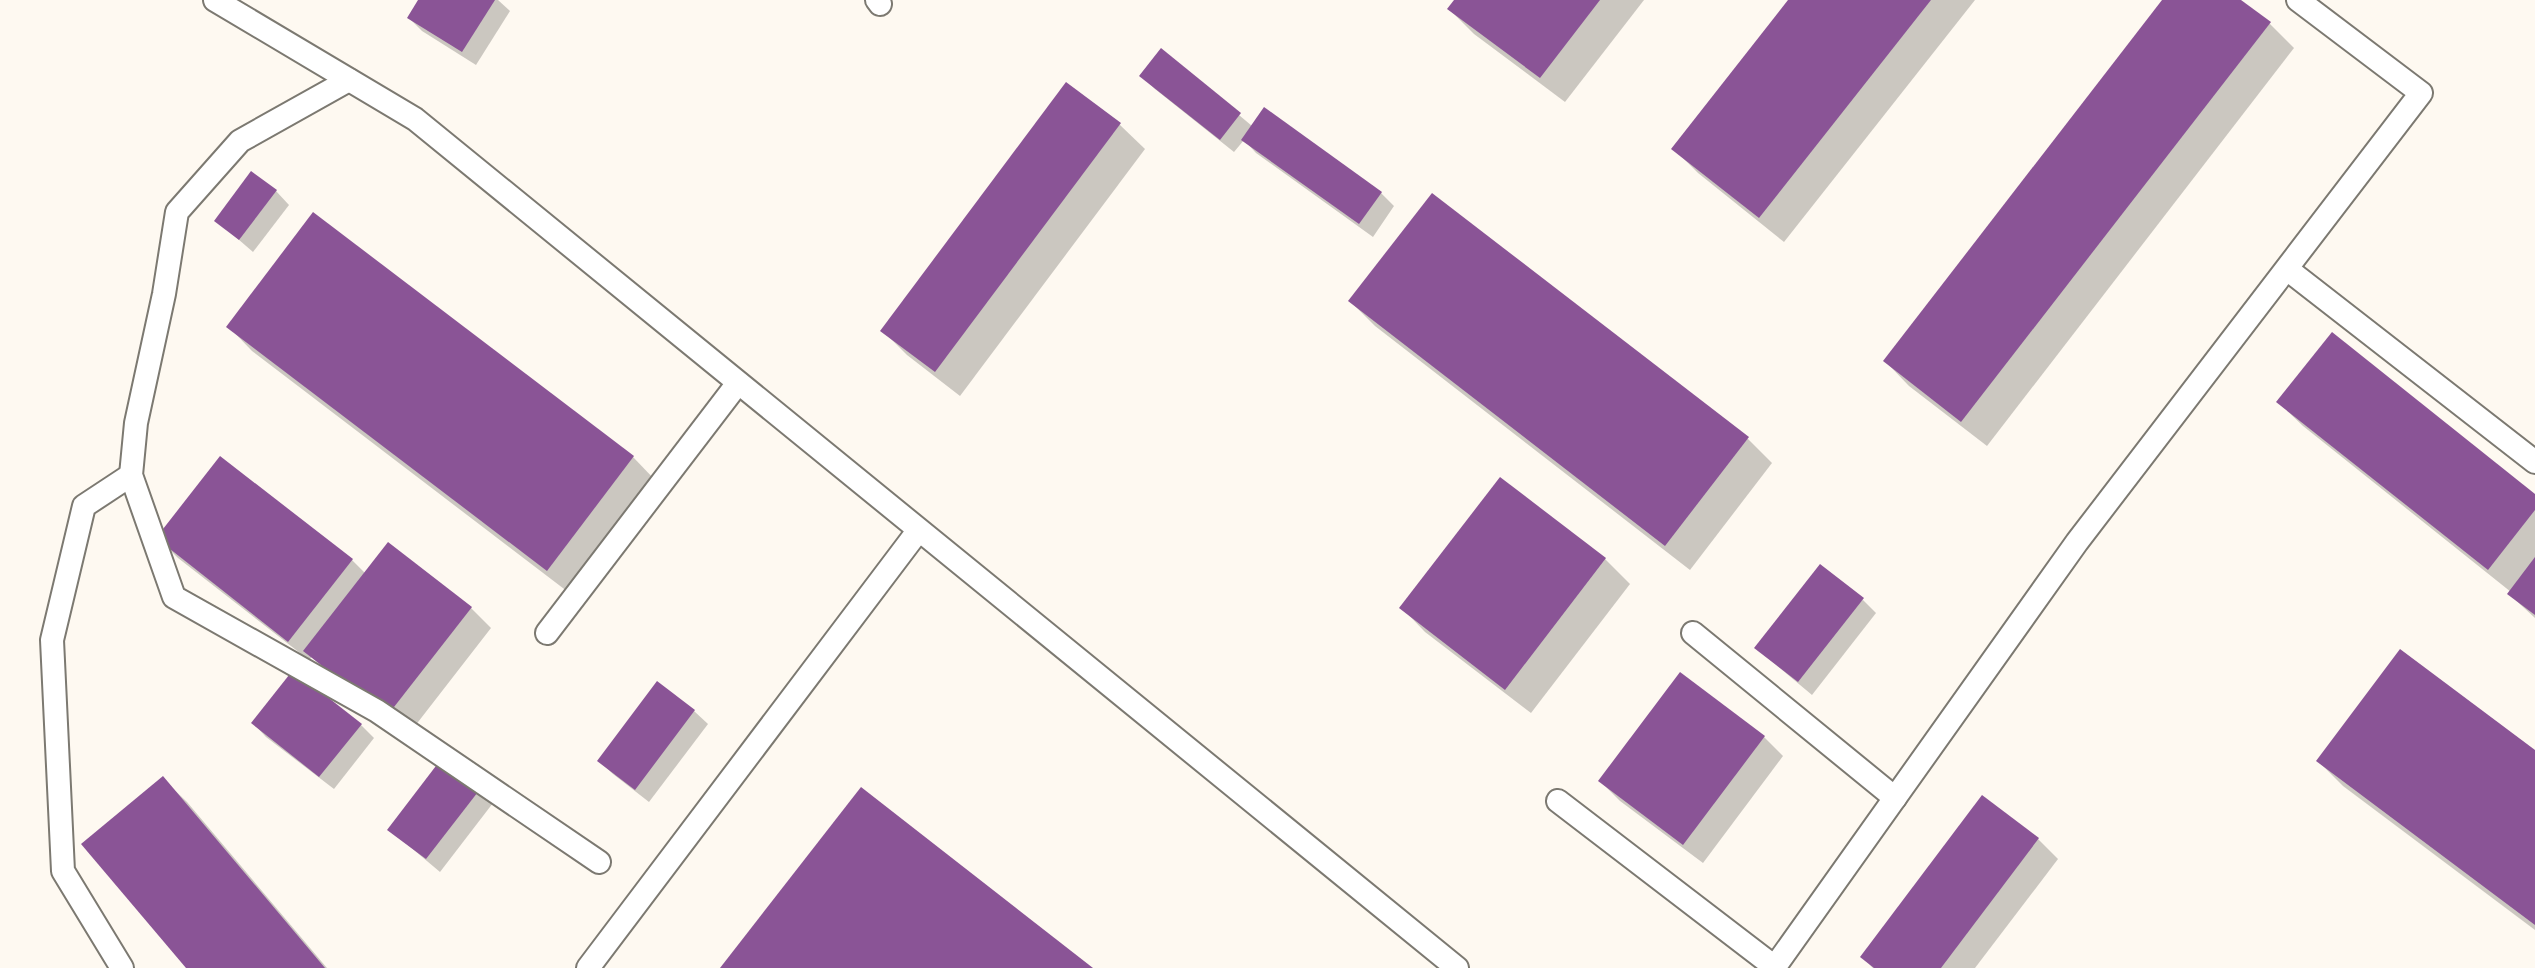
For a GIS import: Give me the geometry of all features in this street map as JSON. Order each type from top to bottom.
[{"type":"lane","points":[[215,0],[415,119],[1457,968]]},
{"type":"lane","points":[[1558,801],[1775,968],[2077,542],[2421,93],[2298,0]]},
{"type":"lane","points":[[349,80],[240,141],[177,212],[164,294],[136,423],[131,476],[174,597],[377,711],[599,862]]},
{"type":"lane","points":[[2287,268],[2535,462]]},
{"type":"lane","points":[[547,633],[738,383]]},
{"type":"lane","points":[[122,968],[63,871],[52,640],[84,506],[131,476]]},
{"type":"lane","points":[[588,968],[918,531]]},
{"type":"lane","points":[[1693,633],[1895,798]]},
{"type":"building","points":[[418,0],[495,0],[462,52],[407,18]]},
{"type":"building","points":[[1454,0],[1600,0],[1540,78],[1447,9]]},
{"type":"building","points":[[1788,0],[1931,0],[1759,218],[1671,149]]},
{"type":"building","points":[[2162,0],[2241,0],[2271,22],[1961,422],[1883,361]]},
{"type":"building","points":[[1161,48],[1241,113],[1220,140],[1139,76]]},
{"type":"building","points":[[1066,82],[1121,123],[935,372],[880,331]]},
{"type":"building","points":[[1264,107],[1382,192],[1359,224],[1241,140]]},
{"type":"building","points":[[251,171],[277,190],[239,240],[214,221]]},
{"type":"building","points":[[1432,193],[1749,437],[1665,546],[1348,301]]},
{"type":"building","points":[[313,212],[634,456],[547,571],[226,327]]},
{"type":"building","points":[[2332,332],[2535,494],[2535,510],[2488,570],[2276,402]]},
{"type":"building","points":[[220,456],[353,559],[288,642],[156,538]]},
{"type":"building","points":[[1500,477],[1606,558],[1505,690],[1399,608]]},
{"type":"building","points":[[388,542],[472,607],[387,716],[303,651]]},
{"type":"building","points":[[2535,557],[2535,615],[2507,594]]},
{"type":"building","points":[[1820,564],[1864,598],[1798,682],[1754,648]]},
{"type":"building","points":[[2400,649],[2535,750],[2535,925],[2316,761]]},
{"type":"building","points":[[293,670],[362,724],[319,777],[251,723]]},
{"type":"building","points":[[1680,672],[1765,736],[1683,845],[1598,781]]},
{"type":"building","points":[[657,681],[695,710],[635,790],[597,761]]},
{"type":"building","points":[[442,758],[481,788],[426,859],[387,830]]},
{"type":"building","points":[[163,776],[325,968],[186,968],[81,844]]},
{"type":"building","points":[[861,787],[1093,968],[720,968]]},
{"type":"building","points":[[1982,795],[2039,838],[1941,968],[1874,968],[1860,957]]}]
